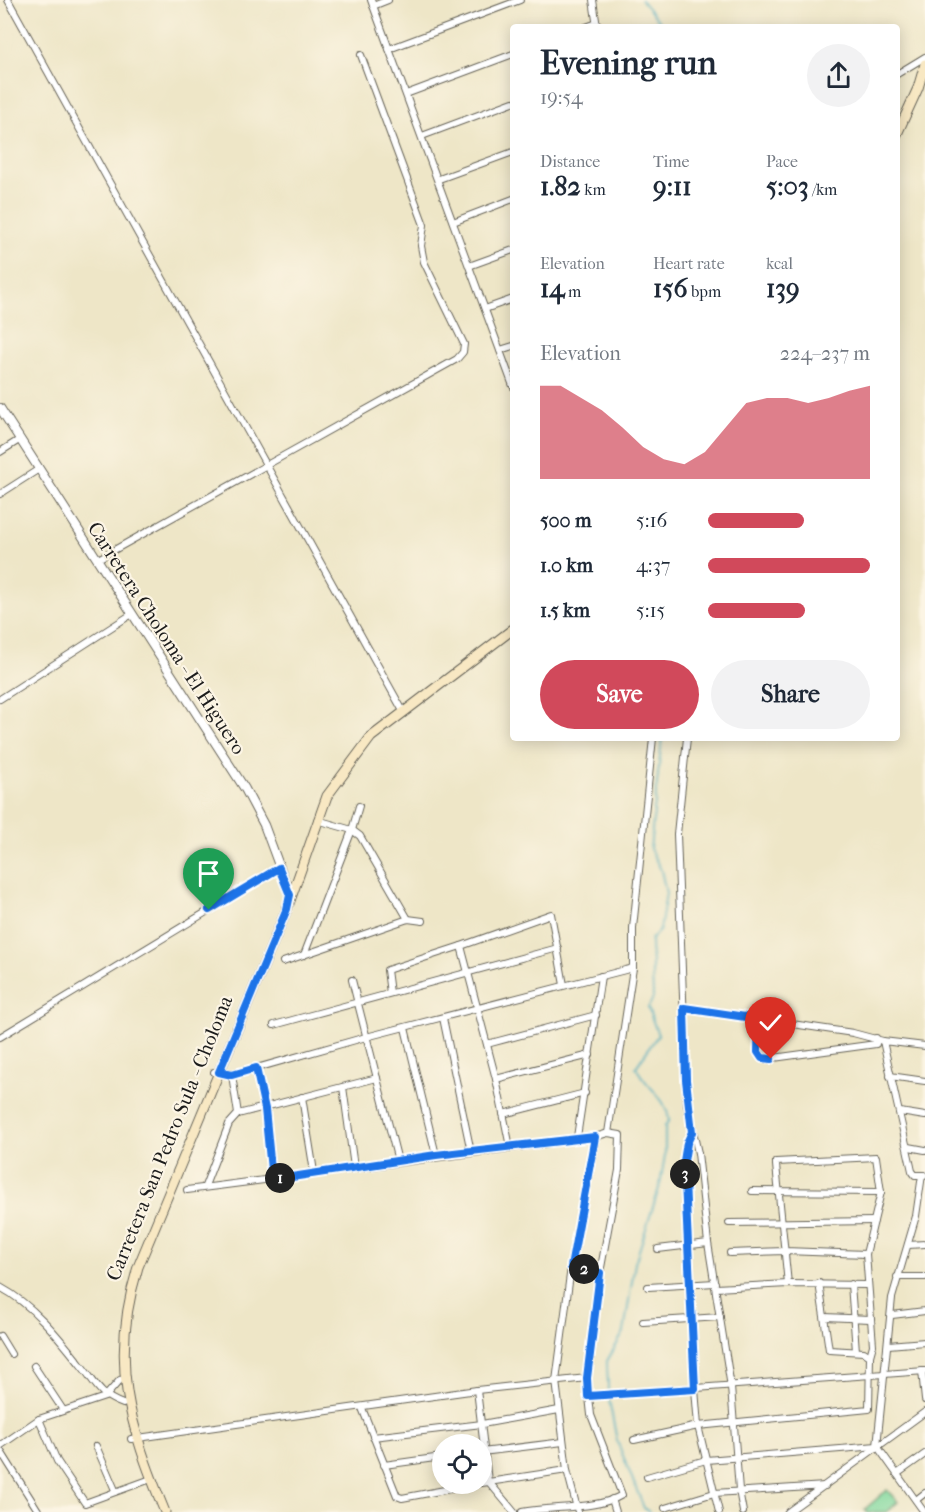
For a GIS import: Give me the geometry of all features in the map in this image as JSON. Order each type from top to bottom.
[{"type":"main road","points":[[900,127],[918,88],[925,64]]},
{"type":"main road","name":"Carretera San Pedro Sula - Choloma","points":[[133,1438],[125,1380],[124,1347],[134,1281],[283,905],[290,895],[327,796],[348,764],[371,737],[510,631]]},
{"type":"main road","name":"Carretera San Pedro Sula - Choloma","points":[[133,1438],[123,1404],[120,1380],[120,1346],[129,1282],[216,1072]]},
{"type":"main road","points":[[133,1438],[160,1512]]},
{"type":"main road","points":[[149,1479],[165,1512]]},
{"type":"street","points":[[8,0],[268,464],[403,711]]},
{"type":"street","points":[[388,0],[372,3],[439,179],[510,378]]},
{"type":"street","points":[[389,49],[520,0]]},
{"type":"street","points":[[593,0],[597,24]]},
{"type":"street","points":[[406,94],[510,55]]},
{"type":"street","points":[[98,560],[457,359],[463,352],[464,344],[424,262],[421,246],[424,225],[360,56]]},
{"type":"street","points":[[900,72],[925,57]]},
{"type":"street","points":[[422,136],[510,103]]},
{"type":"street","points":[[439,179],[510,153]]},
{"type":"street","points":[[453,222],[510,200]]},
{"type":"street","points":[[470,266],[510,251]]},
{"type":"street","points":[[485,309],[510,300]]},
{"type":"street","points":[[500,350],[510,347]]},
{"type":"street","name":"Carretera Choloma - El Higuero","points":[[1,411],[244,789],[264,825],[290,895]]},
{"type":"street","points":[[0,452],[19,440]]},
{"type":"street","points":[[0,494],[39,469]]},
{"type":"street","points":[[0,699],[132,614]]},
{"type":"street","points":[[608,1133],[633,968],[633,928],[653,741]]},
{"type":"street","points":[[687,741],[677,834],[686,1080],[692,1132],[698,1153],[708,1243],[731,1387],[739,1490],[743,1512]]},
{"type":"street","points":[[304,955],[352,830],[358,806]]},
{"type":"street","points":[[317,820],[352,830],[360,836],[408,919]]},
{"type":"street","points":[[0,1037],[279,868]]},
{"type":"street","points":[[390,993],[387,970],[551,914],[564,985]]},
{"type":"street","points":[[283,962],[408,919],[423,921]]},
{"type":"street","points":[[461,946],[496,1079],[510,1147]]},
{"type":"street","points":[[274,1025],[558,948]]},
{"type":"street","points":[[216,1072],[232,1075],[366,1037],[633,968]]},
{"type":"street","points":[[577,1137],[601,976]]},
{"type":"street","points":[[352,980],[398,1161]]},
{"type":"street","points":[[684,1008],[925,1046]]},
{"type":"street","points":[[487,1044],[596,1015]]},
{"type":"street","points":[[443,1018],[471,1152]]},
{"type":"street","points":[[759,1019],[758,1052],[762,1058],[766,1059],[876,1044],[880,1040]]},
{"type":"street","points":[[405,1028],[436,1155]]},
{"type":"street","points":[[880,1040],[909,1147],[912,1171],[924,1175],[916,1216],[897,1277],[877,1446],[924,1512]]},
{"type":"street","points":[[496,1079],[590,1055]]},
{"type":"street","points":[[256,1068],[265,1109],[272,1180]]},
{"type":"street","points":[[232,1075],[238,1114]]},
{"type":"street","points":[[890,1076],[925,1081]]},
{"type":"street","points":[[205,1186],[229,1124],[238,1114],[265,1109],[377,1078]]},
{"type":"street","points":[[343,1087],[354,1167]]},
{"type":"street","points":[[503,1114],[585,1093]]},
{"type":"street","points":[[302,1097],[314,1172]]},
{"type":"street","points":[[900,1112],[925,1116]]},
{"type":"street","points":[[692,1132],[687,1143],[684,1161],[695,1389],[698,1426],[719,1512]]},
{"type":"street","points":[[187,1190],[205,1186],[272,1180],[436,1155],[618,1133],[622,1137],[614,1204],[600,1273],[587,1378],[591,1415],[622,1492],[620,1497],[576,1509],[522,1512]]},
{"type":"street","points":[[576,1509],[567,1470],[556,1381],[571,1267],[595,1137]]},
{"type":"street","points":[[909,1147],[925,1150]]},
{"type":"street","points":[[634,1440],[698,1426],[869,1409],[870,1356],[873,1345],[866,1254],[869,1250],[881,1192],[876,1157],[779,1160],[776,1165],[788,1284]]},
{"type":"street","points":[[752,1191],[881,1192]]},
{"type":"street","points":[[916,1216],[925,1215]]},
{"type":"street","points":[[729,1223],[874,1221]]},
{"type":"street","points":[[658,1249],[708,1243]]},
{"type":"street","points":[[908,1245],[925,1244]]},
{"type":"street","points":[[730,1253],[785,1251],[866,1254]]},
{"type":"street","points":[[571,1267],[600,1273]]},
{"type":"street","points":[[897,1277],[925,1277]]},
{"type":"street","points":[[648,1287],[690,1284],[819,1283],[867,1286]]},
{"type":"street","points":[[819,1283],[829,1350],[856,1351],[870,1356]]},
{"type":"street","points":[[851,1284],[856,1351]]},
{"type":"street","points":[[0,1287],[16,1296],[32,1310],[80,1364],[105,1397],[123,1404]]},
{"type":"street","points":[[892,1315],[925,1311]]},
{"type":"street","points":[[643,1322],[720,1317]]},
{"type":"street","points":[[825,1317],[870,1319]]},
{"type":"street","points":[[0,1336],[11,1354]]},
{"type":"street","points":[[888,1345],[925,1342]]},
{"type":"street","points":[[34,1366],[63,1410]]},
{"type":"street","points":[[588,1396],[924,1371],[925,1400]]},
{"type":"street","points":[[133,1438],[362,1408],[477,1390],[587,1378]]},
{"type":"street","points":[[39,1512],[0,1448],[39,1419],[105,1397],[120,1380]]},
{"type":"street","points":[[477,1390],[482,1434]]},
{"type":"street","points":[[362,1408],[398,1496],[402,1498],[432,1492]]},
{"type":"street","points":[[373,1437],[482,1424],[559,1410]]},
{"type":"street","points":[[788,1512],[925,1412]]},
{"type":"street","points":[[39,1419],[57,1461],[85,1503],[149,1479]]},
{"type":"street","points":[[492,1451],[563,1442]]},
{"type":"street","points":[[96,1446],[115,1490]]},
{"type":"street","points":[[647,1477],[706,1460],[877,1446]]},
{"type":"street","points":[[897,1474],[925,1454]]},
{"type":"street","points":[[384,1465],[432,1458]]},
{"type":"street","points":[[492,1481],[567,1470]]},
{"type":"street","points":[[665,1508],[714,1493],[825,1486]]},
{"type":"street","points":[[492,1489],[514,1512]]},
{"type":"street","points":[[916,1500],[925,1493]]},
{"type":"street","points":[[612,1499],[616,1512]]},
{"type":"green space","points":[[887,1490],[898,1502],[887,1512],[868,1512],[865,1509]]},
{"type":"waterway","points":[[641,0],[661,24]]},
{"type":"waterway","points":[[608,1391],[607,1361],[624,1332],[635,1263],[660,1185],[665,1155],[665,1126],[669,1120],[660,1098],[636,1067],[658,1035],[648,1008],[653,998],[651,939],[660,930],[666,893],[661,870],[650,849],[662,741]]},
{"type":"waterway","points":[[608,1395],[617,1441],[644,1508],[649,1512]]},
{"type":"route","points":[[209,910],[279,868],[290,895],[287,909],[219,1072],[232,1075],[256,1068],[265,1109],[272,1180],[436,1155],[577,1137],[595,1137],[571,1267],[600,1273],[587,1378],[588,1396],[695,1389],[684,1161],[687,1143],[692,1132],[687,1106],[684,1008],[759,1019],[758,1052],[762,1058],[771,1059]]}]
